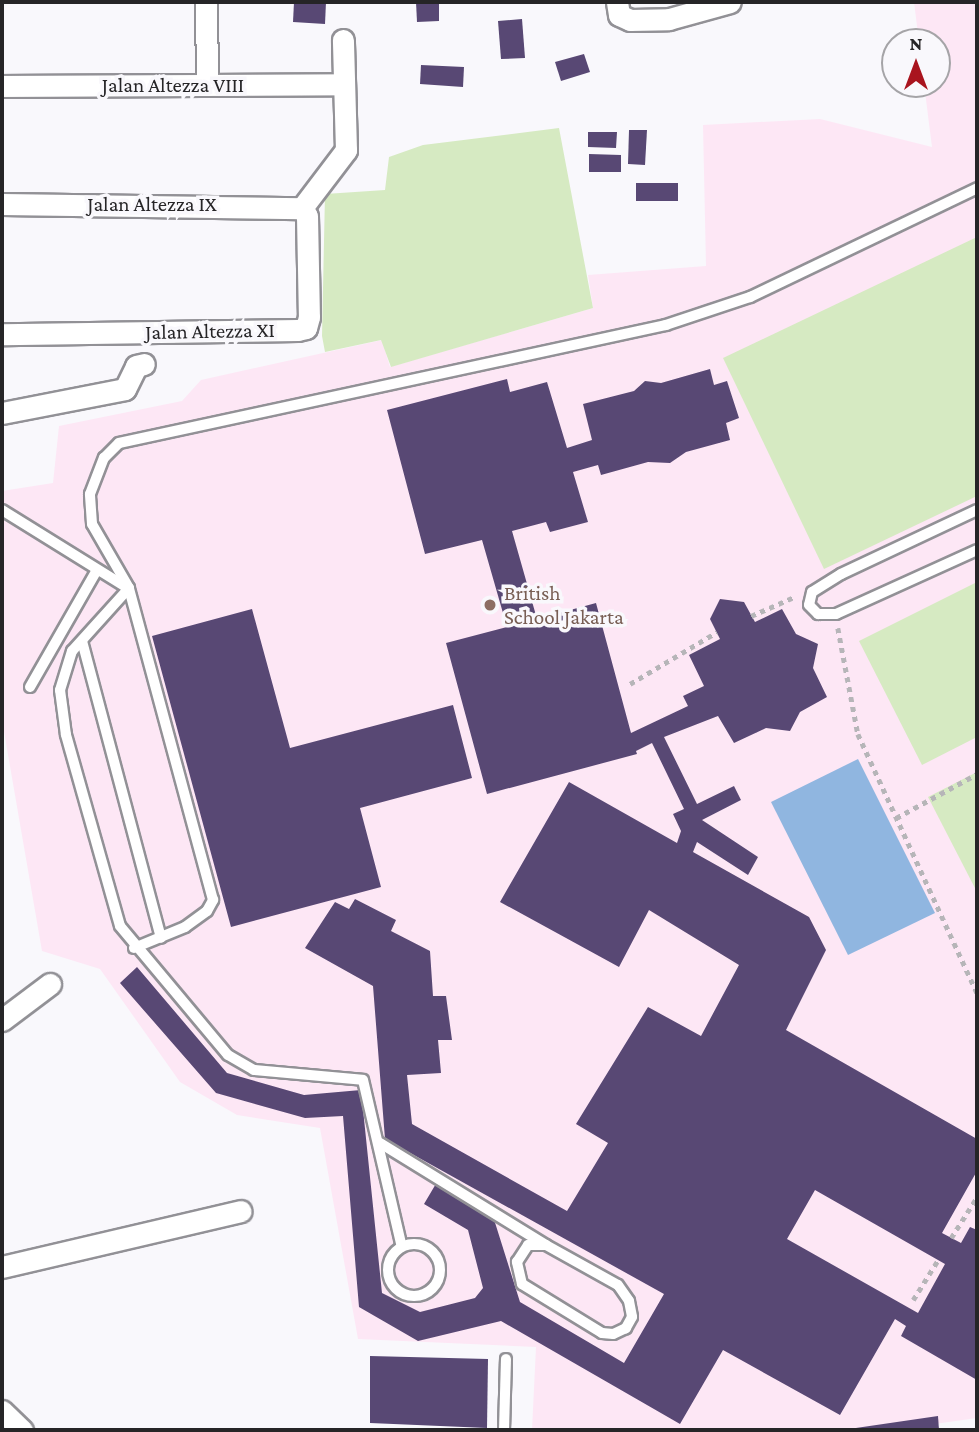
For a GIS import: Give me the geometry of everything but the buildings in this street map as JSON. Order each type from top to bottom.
[{"type":"street","points":[[206,2],[207,85]]},
{"type":"street","points":[[617,2],[619,15],[630,20],[669,19],[730,2]]},
{"type":"street","points":[[305,212],[346,150],[343,40]]},
{"type":"street","name":"Jalan Altezza VIII","points":[[2,86],[344,84]]},
{"type":"street","name":"Jalan Altezza IX","points":[[2,204],[305,212]]},
{"type":"street","name":"Jalan Altezza XI","points":[[2,334],[306,328],[305,212]]},
{"type":"street","points":[[2,413],[125,389],[136,366],[144,364]]},
{"type":"street","points":[[2,1020],[50,984]]},
{"type":"street","points":[[2,1267],[241,1211]]},
{"type":"street","points":[[2,1411],[22,1430]]},
{"type":"lane","points":[[134,948],[185,928],[213,900],[129,588],[92,524],[90,494],[104,458],[119,443],[666,325],[750,297],[977,188]]},
{"type":"lane","points":[[2,510],[129,588]]},
{"type":"lane","points":[[977,510],[812,592],[809,605],[818,614],[836,614],[977,550]]},
{"type":"lane","points":[[30,687],[97,570]]},
{"type":"lane","points":[[129,588],[72,650],[62,675],[66,734],[120,926],[134,948],[228,1055],[254,1069],[363,1080],[380,1143],[402,1247]]},
{"type":"lane","points":[[82,641],[161,937]]},
{"type":"lane","points":[[380,1143],[546,1245],[618,1285],[629,1301],[632,1317],[626,1328],[613,1334],[602,1333],[522,1284],[517,1262],[520,1252],[528,1245],[546,1245]]},
{"type":"lane","points":[[422,1245],[437,1258],[439,1277],[429,1291],[406,1295],[393,1285],[390,1260],[402,1247],[422,1245]]},
{"type":"lane","points":[[504,1430],[506,1359]]},
{"type":"path","points":[[751,616],[812,592]]},
{"type":"path","points":[[836,614],[858,734],[977,993]]},
{"type":"path","points":[[630,684],[717,632]]},
{"type":"path","points":[[896,818],[977,775]]},
{"type":"path","points":[[951,1238],[977,1197]]},
{"type":"path","points":[[913,1300],[938,1260]]},
{"type":"shaded area","name":"British School Jakarta","points":[[914,2],[977,2],[977,1418],[892,1430],[532,1430],[536,1347],[358,1339],[320,1128],[237,1115],[180,1082],[100,969],[42,951],[2,720],[2,491],[53,483],[59,426],[182,401],[201,380],[382,340],[390,367],[593,308],[588,275],[706,266],[703,125],[820,119],[932,147],[926,98],[951,98],[951,28],[917,28]]},
{"type":"green space","points":[[559,128],[593,308],[391,367],[381,340],[325,352],[322,336],[325,194],[385,190],[389,157],[423,145]]},
{"type":"green space","points":[[977,237],[977,496],[824,569],[723,358]]},
{"type":"green space","points":[[977,582],[977,737],[922,765],[859,641]]},
{"type":"green space","points":[[977,772],[977,892],[928,797]]},
{"type":"water","points":[[858,759],[935,913],[848,955],[771,802]]},
{"type":"place","name":"British School Jakarta","points":[[490,605]]}]
